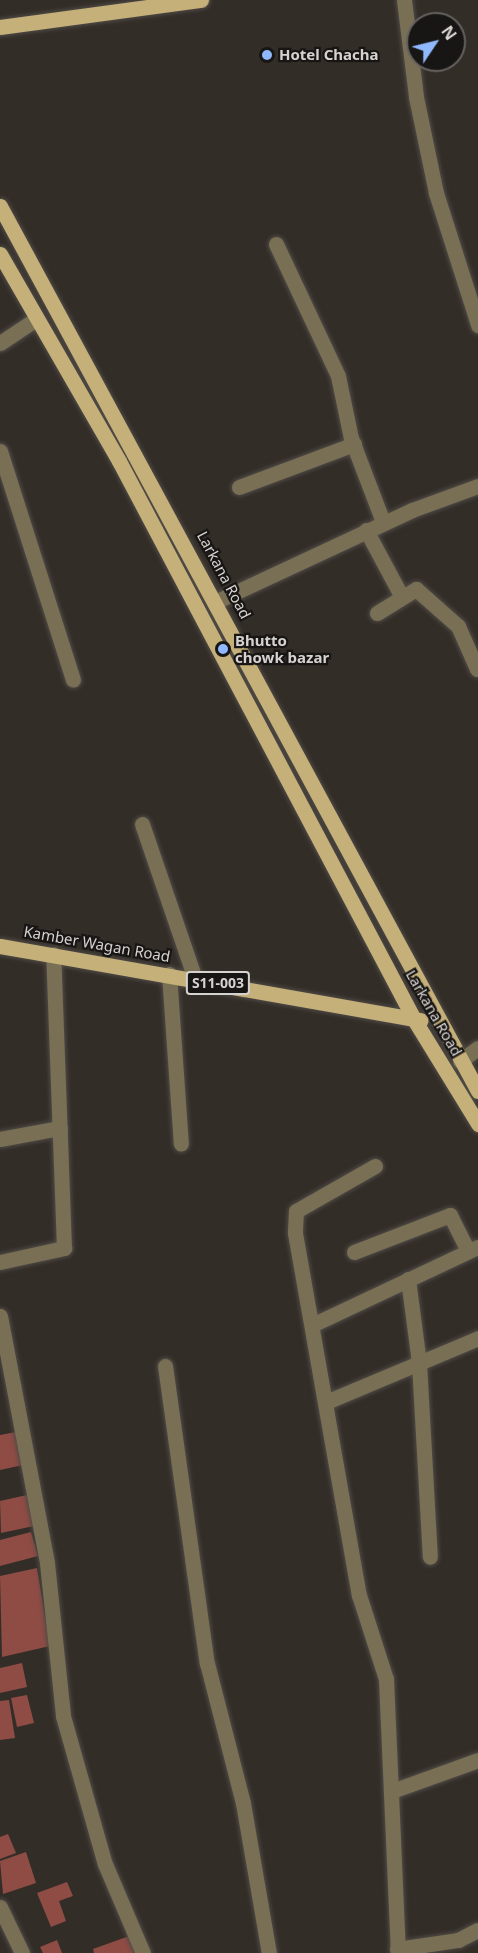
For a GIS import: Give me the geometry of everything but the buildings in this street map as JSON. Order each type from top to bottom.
[{"type":"main road","points":[[0,27],[201,0]]},
{"type":"main road","name":"Larkana Road","points":[[0,206],[217,601],[436,1019],[478,1091]]},
{"type":"main road","name":"Larkana Road","points":[[0,254],[119,461],[416,1021],[478,1124]]},
{"type":"main road","name":"Kamber Wagan Road","points":[[0,945],[169,974],[416,1021],[436,1019]]},
{"type":"street","points":[[405,0],[434,182],[478,325]]},
{"type":"street","points":[[276,244],[338,376],[354,444],[383,522]]},
{"type":"street","points":[[0,344],[36,319]]},
{"type":"street","points":[[239,487],[354,444]]},
{"type":"street","points":[[0,451],[73,680]]},
{"type":"street","points":[[217,601],[383,522],[478,486]]},
{"type":"street","points":[[366,530],[402,597]]},
{"type":"street","points":[[377,613],[416,589],[458,626],[477,669]]},
{"type":"street","points":[[142,824],[195,979]]},
{"type":"street","points":[[0,1262],[64,1248],[53,954]]},
{"type":"street","points":[[169,974],[181,1144]]},
{"type":"street","points":[[460,1061],[478,1048]]},
{"type":"street","points":[[0,1139],[60,1128]]},
{"type":"street","points":[[375,1166],[296,1210],[312,1325],[359,1595],[386,1679],[398,1951],[458,1940],[478,1930]]},
{"type":"street","points":[[312,1325],[473,1249],[450,1215],[354,1252]]},
{"type":"street","points":[[408,1279],[419,1363],[430,1557]]},
{"type":"street","points":[[0,1316],[47,1563],[63,1716],[105,1864],[143,1953]]},
{"type":"street","points":[[326,1402],[478,1338]]},
{"type":"street","points":[[165,1366],[207,1663],[243,1803],[269,1953]]},
{"type":"street","points":[[392,1791],[478,1760]]},
{"type":"street","points":[[0,1907],[22,1953]]},
{"type":"place","name":"Hotel Chacha","points":[[267,55]]},
{"type":"place","name":"Bhutto chowk bazar","points":[[223,649]]}]
